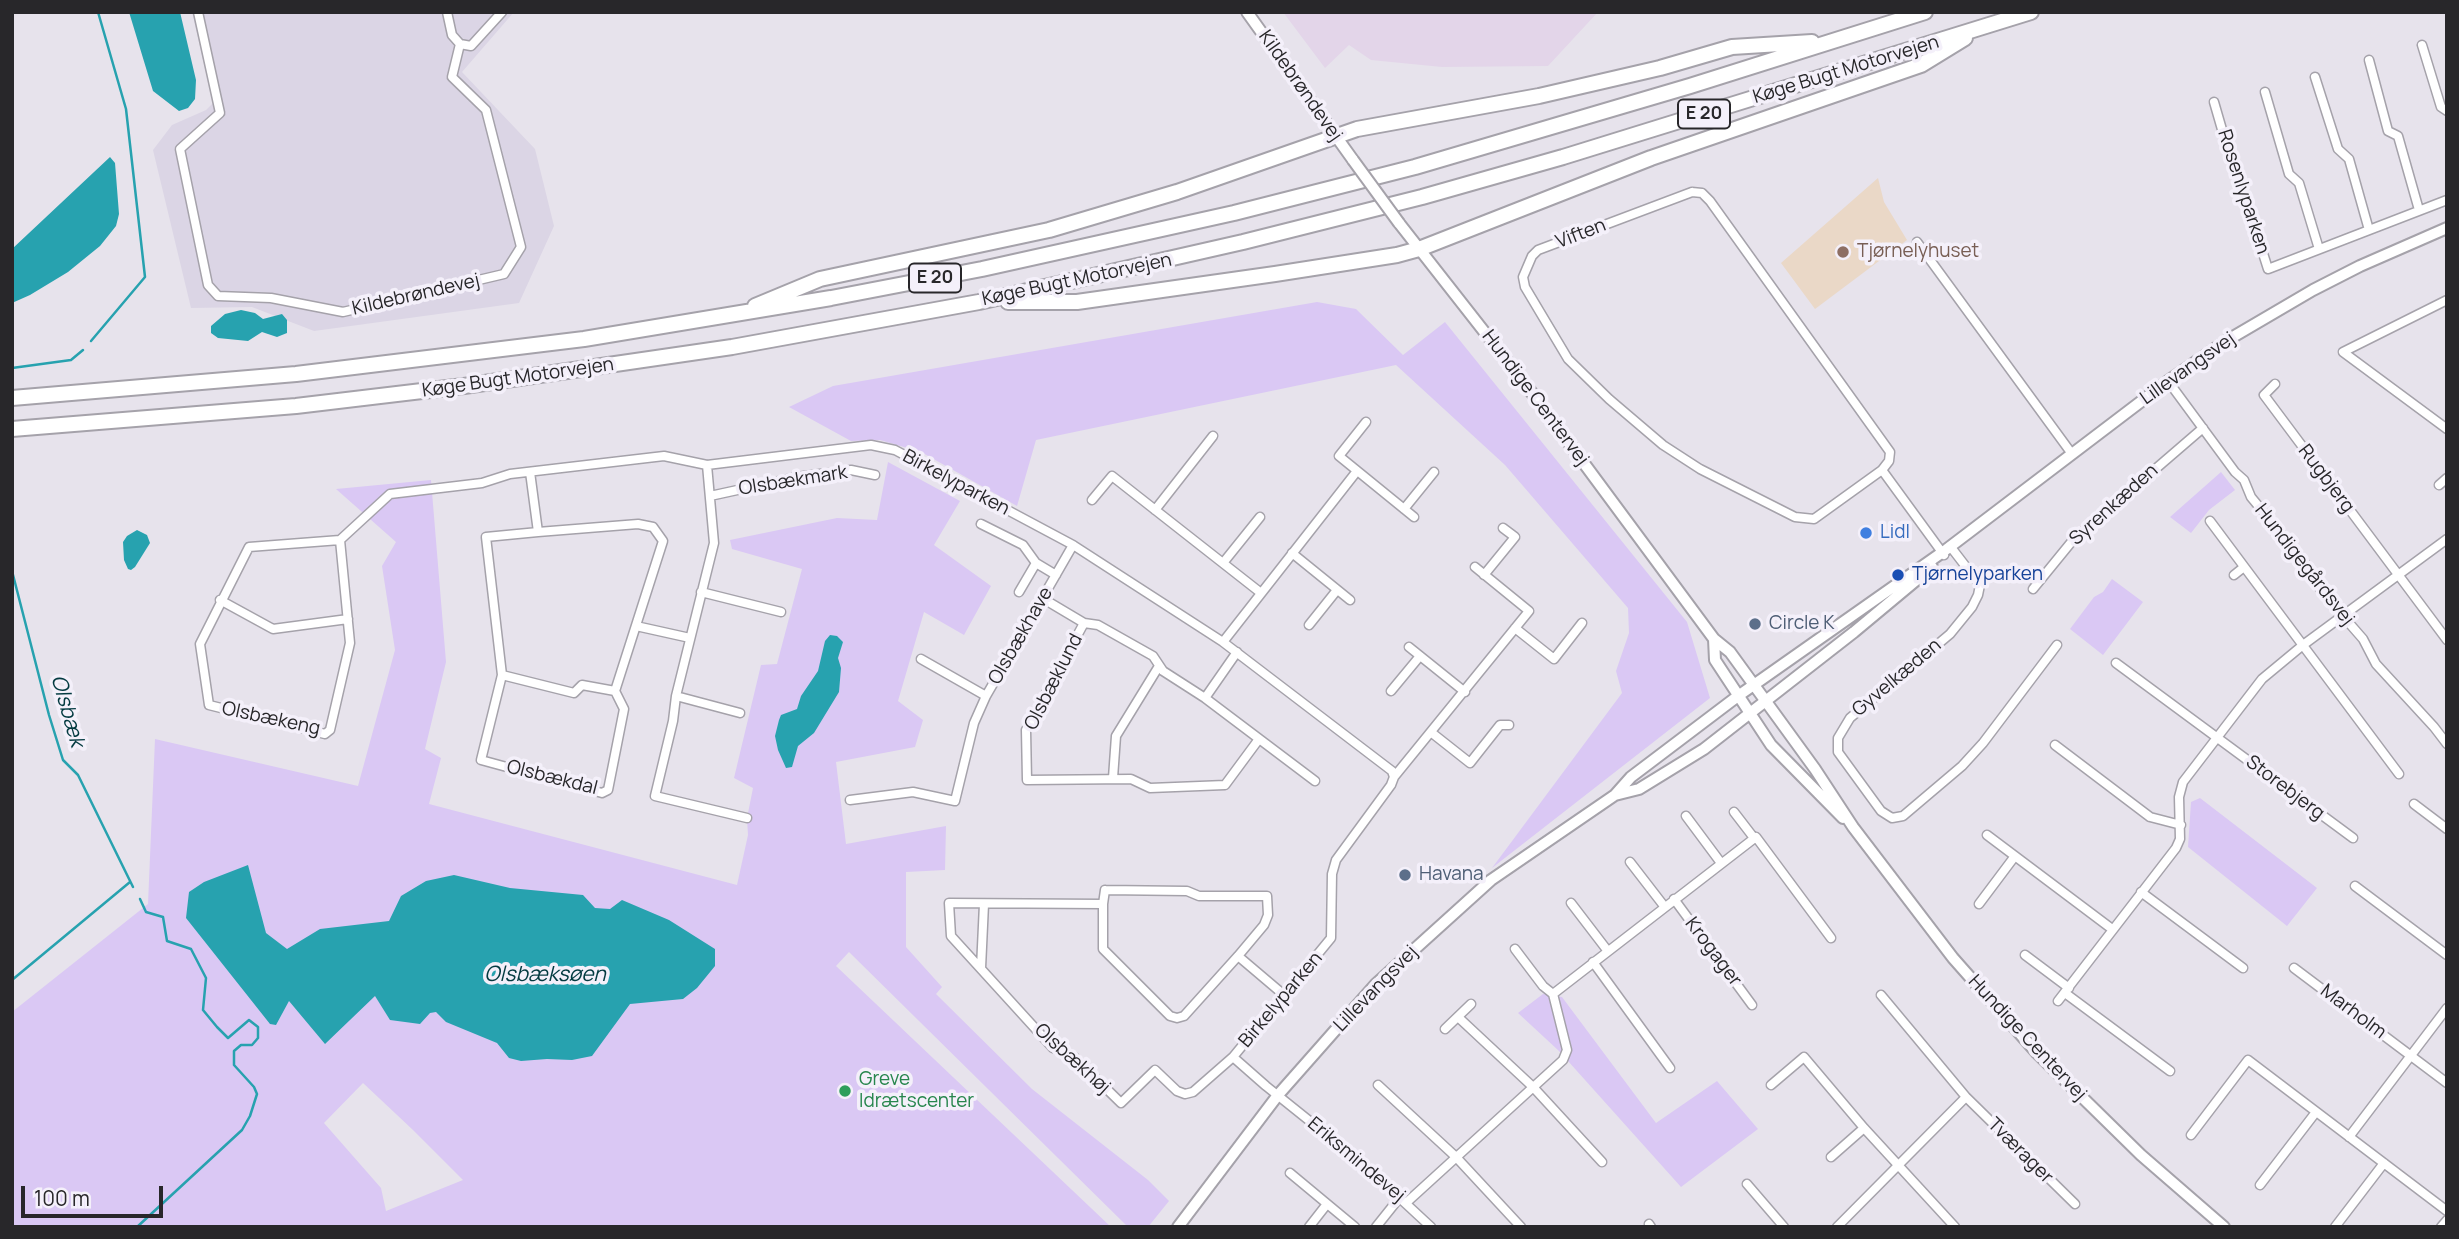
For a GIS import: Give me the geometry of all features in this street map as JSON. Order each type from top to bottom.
[{"type":"highway","name":"Køge Bugt Motorvejen","points":[[12,398],[296,374],[584,339],[731,316],[982,269],[1234,213],[1415,167],[1541,131],[1925,12]]},
{"type":"highway","name":"Køge Bugt Motorvejen","points":[[12,429],[296,406],[491,383],[719,349],[979,302],[1243,242],[1422,197],[1576,153],[2031,12]]},
{"type":"highway","points":[[979,302],[1077,302],[1288,272],[1397,255],[1419,249],[1651,158],[1921,65],[1984,27]]},
{"type":"highway","points":[[731,316],[820,279],[1049,230],[1177,192],[1357,130],[1539,96],[1660,68],[1732,47],[1835,40]]},
{"type":"street","name":"Kildebrøndevej","points":[[198,12],[220,113],[180,149],[208,285],[218,296],[271,298],[343,312],[504,274],[521,247],[486,110],[452,77],[460,44]]},
{"type":"street","points":[[447,12],[452,35],[460,44],[471,46],[502,12]]},
{"type":"street","name":"Kildebrøndevej","points":[[1247,12],[1353,160]]},
{"type":"street","points":[[2422,45],[2441,107],[2447,111]]},
{"type":"street","points":[[2369,60],[2388,131],[2398,136],[2420,211]]},
{"type":"street","points":[[2315,77],[2337,149],[2348,159],[2369,230]]},
{"type":"street","points":[[2265,92],[2289,174],[2299,183],[2319,249]]},
{"type":"street","name":"Rosenlyparken","points":[[2214,102],[2241,195],[2246,200],[2268,269],[2447,200]]},
{"type":"street","name":"Hundige Centervej","points":[[1353,160],[1526,385],[1714,639],[1730,652],[1853,827],[1953,958],[2037,1053],[2141,1155],[2224,1227]]},
{"type":"street","name":"Viften","points":[[1692,192],[1702,193],[1884,441],[1890,452],[1889,461],[1882,470],[1814,519],[1805,519],[1795,517],[1684,460],[1609,399],[1569,359],[1525,287],[1523,277],[1532,256],[1538,250],[1692,192]]},
{"type":"street","name":"Lillevangsvej","points":[[1178,1227],[1278,1095],[1376,984],[1492,880],[1615,795],[1631,778],[1754,684],[1945,551],[2168,381],[2245,329],[2313,289],[2360,265],[2447,228]]},
{"type":"street","points":[[1917,242],[2072,454]]},
{"type":"street","points":[[2447,300],[2340,351],[2447,429]]},
{"type":"street","name":"Hundigegårdsvej","points":[[2168,381],[2235,472],[2244,480],[2251,498],[2304,560],[2322,592],[2363,639],[2376,664],[2447,744]]},
{"type":"street","name":"Rugbjerg","points":[[2275,384],[2264,395],[2447,640]]},
{"type":"street","points":[[1366,422],[1339,456],[1414,517]]},
{"type":"street","name":"Syrenkæden","points":[[2033,589],[2073,540],[2203,428]]},
{"type":"street","points":[[1155,510],[1213,436]]},
{"type":"street","name":"Birkelyparken","points":[[530,472],[664,456],[707,465],[872,445],[895,450],[1073,545],[1223,642],[1388,766],[1394,778]]},
{"type":"street","name":"Olsbækmark","points":[[707,465],[714,543],[676,696],[673,721],[655,796],[747,818]]},
{"type":"street","name":"Olsbækmark","points":[[710,496],[797,477],[851,470],[876,475]]},
{"type":"street","points":[[1882,470],[1945,551]]},
{"type":"street","points":[[1223,642],[1357,471]]},
{"type":"street","points":[[340,540],[390,494],[482,483],[510,474],[530,472],[538,532]]},
{"type":"street","points":[[1404,509],[1434,472]]},
{"type":"street","points":[[1092,500],[1112,476],[1261,593]]},
{"type":"street","points":[[2440,485],[2447,478]]},
{"type":"street","points":[[1223,563],[1260,517]]},
{"type":"street","points":[[2210,521],[2399,774]]},
{"type":"street","name":"Olsbækdal","points":[[638,523],[657,531],[663,541],[636,626],[615,691],[624,709],[608,790],[602,793],[481,760],[502,675],[486,537],[638,523]]},
{"type":"street","name":"Olsbækhave","points":[[981,524],[1023,545],[1035,563],[1056,575]]},
{"type":"street","points":[[1484,575],[1515,537],[1503,527]]},
{"type":"street","points":[[2058,1001],[2176,848],[2180,839],[2179,797],[2183,782],[2262,679],[2302,645],[2447,539]]},
{"type":"street","name":"Olsbækeng","points":[[340,540],[350,643],[330,730],[325,734],[209,705],[200,644],[249,547],[340,540]]},
{"type":"street","name":"Olsbækhave","points":[[850,800],[913,792],[955,800],[974,723],[986,696],[1073,545]]},
{"type":"street","name":"Lillevangsvej","points":[[1615,795],[1639,789],[1704,749],[1854,632],[1945,551]]},
{"type":"street","name":"Gyvelkæden","points":[[1945,551],[1980,585],[1979,595],[1950,634],[1850,718],[1838,738],[1838,752],[1881,811],[1892,818],[1903,816],[1962,766],[1983,743],[2057,645]]},
{"type":"street","points":[[1292,553],[1350,600]]},
{"type":"street","name":"Olsbækhave","points":[[1019,593],[1035,563]]},
{"type":"street","name":"Birkelyparken","points":[[1278,1095],[1233,1057],[1331,938],[1332,874],[1336,860],[1394,778],[1529,611],[1475,567]]},
{"type":"street","points":[[2234,575],[2244,567]]},
{"type":"street","points":[[1309,625],[1337,590]]},
{"type":"street","points":[[701,592],[781,612]]},
{"type":"street","name":"Olsbæklund","points":[[1042,598],[1084,623],[1098,625],[1153,656],[1163,671],[1205,698],[1315,781]]},
{"type":"street","points":[[220,600],[273,629],[348,619]]},
{"type":"street","name":"Olsbæklund","points":[[1084,623],[1026,730],[1027,780],[1131,779],[1150,788],[1225,785],[1259,739]]},
{"type":"street","points":[[1515,628],[1554,659],[1582,623]]},
{"type":"street","points":[[636,626],[690,638]]},
{"type":"street","name":"Hundige Centervej","points":[[1714,639],[1715,660],[1748,713],[1786,762],[1853,827]]},
{"type":"street","points":[[1409,647],[1465,692]]},
{"type":"street","points":[[1205,698],[1237,652]]},
{"type":"street","points":[[1391,691],[1420,656]]},
{"type":"street","name":"Olsbækhave","points":[[921,659],[986,696]]},
{"type":"street","name":"Storebjerg","points":[[2116,663],[2353,838]]},
{"type":"street","points":[[1113,778],[1116,736],[1159,666]]},
{"type":"street","points":[[502,675],[574,693],[582,685],[615,691]]},
{"type":"street","points":[[676,696],[740,713]]},
{"type":"street","points":[[1432,733],[1470,763],[1500,725],[1509,725]]},
{"type":"street","points":[[2055,745],[2150,817],[2181,825]]},
{"type":"street","points":[[2414,804],[2447,829]]},
{"type":"street","points":[[1734,812],[1754,838],[1756,837],[1831,938]]},
{"type":"street","points":[[1686,816],[1721,863]]},
{"type":"street","points":[[1987,835],[2112,929]]},
{"type":"street","name":"Krogager","points":[[1553,994],[1754,838]]},
{"type":"street","points":[[1979,904],[2015,856]]},
{"type":"street","name":"Krogager","points":[[1630,862],[1664,906]]},
{"type":"street","points":[[2355,886],[2447,956]]},
{"type":"street","points":[[1105,890],[1187,891],[1199,896],[1267,896],[1268,915],[1265,925],[1238,956],[1184,1016],[1170,1016],[1103,949],[1105,890]]},
{"type":"street","points":[[2141,892],[2243,968]]},
{"type":"street","name":"Krogager","points":[[1674,899],[1752,1005]]},
{"type":"street","name":"Olsbækhøj","points":[[1103,904],[950,903],[951,936],[1053,1048],[1073,1056],[1121,1103],[1155,1070],[1177,1091],[1185,1094],[1193,1092],[1233,1057]]},
{"type":"street","points":[[1571,903],[1608,950]]},
{"type":"street","points":[[981,968],[984,904]]},
{"type":"street","points":[[1376,1227],[1403,1200],[1456,1157],[1563,1060],[1567,1051],[1553,994],[1543,986],[1515,949]]},
{"type":"street","points":[[2025,955],[2171,1071]]},
{"type":"street","points":[[1238,956],[1284,995]]},
{"type":"street","points":[[1593,961],[1670,1068]]},
{"type":"street","name":"Marholm","points":[[2294,968],[2447,1083]]},
{"type":"street","name":"Tværager","points":[[1881,995],[1966,1097],[2075,1204]]},
{"type":"street","points":[[1445,1029],[1471,1004]]},
{"type":"street","points":[[2349,1137],[2447,1008]]},
{"type":"street","points":[[1458,1017],[1533,1087],[1602,1162]]},
{"type":"street","points":[[2244,1049],[2248,1060],[2447,1211]]},
{"type":"street","points":[[1771,1085],[1804,1057],[1864,1128],[1955,1227]]},
{"type":"street","points":[[2191,1135],[2248,1060]]},
{"type":"street","points":[[1378,1085],[1456,1157],[1521,1227]]},
{"type":"street","name":"Eriksmindevej","points":[[1278,1095],[1403,1200],[1431,1227]]},
{"type":"street","points":[[1837,1227],[1966,1097]]},
{"type":"street","points":[[2260,1185],[2316,1112]]},
{"type":"street","points":[[1831,1157],[1864,1128]]},
{"type":"street","points":[[2335,1227],[2384,1163]]},
{"type":"street","points":[[1290,1173],[1354,1227]]},
{"type":"street","points":[[1746,1184],[1784,1227]]},
{"type":"street","points":[[1309,1227],[1327,1204]]},
{"type":"street","points":[[2441,1227],[2447,1220]]},
{"type":"shaded area","points":[[192,12],[514,12],[462,72],[535,149],[554,226],[519,303],[314,331],[252,307],[191,308],[153,150],[172,125],[206,110],[213,103]]},
{"type":"shaded area","points":[[1283,12],[1598,12],[1548,66],[1442,67],[1371,60],[1349,45],[1325,68]]},
{"type":"shaded area","name":"Tjørnelyhuset","points":[[1878,178],[1884,202],[1907,240],[1815,309],[1781,263]]},
{"type":"shaded area","points":[[1317,302],[1356,309],[1403,355],[1445,322],[1687,622],[1710,698],[1492,868],[1622,693],[1616,671],[1629,633],[1628,608],[1505,465],[1396,365],[1036,440],[1017,506],[921,452],[880,440],[851,441],[789,407],[833,386]]},
{"type":"shaded area","points":[[888,462],[960,501],[934,545],[991,586],[964,635],[924,612],[898,701],[923,720],[915,747],[836,762],[846,844],[946,826],[945,870],[906,872],[906,947],[942,987],[936,994],[1032,1089],[1148,1180],[1169,1201],[1148,1227],[1128,1227],[849,952],[836,966],[1111,1227],[12,1227],[12,1012],[148,904],[155,739],[358,786],[395,650],[382,566],[396,542],[336,489],[431,480],[446,662],[425,749],[441,758],[429,804],[737,885],[748,835],[747,818],[753,788],[734,778],[761,665],[777,664],[802,569],[732,549],[730,540],[837,518],[877,520]],"holes":[[[363,1083],[463,1180],[386,1211],[381,1188],[324,1123]]]},
{"type":"shaded area","points":[[2221,472],[2235,490],[2209,510],[2191,533],[2170,517]]},
{"type":"shaded area","points":[[2112,579],[2143,602],[2103,655],[2070,629],[2094,597],[2103,592]]},
{"type":"shaded area","points":[[2200,798],[2317,888],[2287,926],[2188,847],[2191,802]]},
{"type":"shaded area","points":[[1543,994],[1562,997],[1656,1123],[1717,1081],[1758,1129],[1681,1187],[1559,1051],[1518,1013]]},
{"type":"water","points":[[129,12],[180,12],[196,80],[195,99],[188,108],[179,111],[153,91]]},
{"type":"water","points":[[110,157],[115,163],[119,214],[116,226],[100,246],[68,272],[12,303],[12,249]]},
{"type":"water","points":[[241,310],[255,313],[263,319],[282,314],[287,320],[287,333],[277,337],[262,332],[248,341],[218,338],[211,333],[211,326],[225,314]]},
{"type":"water","points":[[137,530],[147,535],[150,543],[131,570],[124,560],[123,542]]},
{"type":"water","points":[[830,635],[837,636],[843,642],[838,658],[841,668],[839,692],[814,733],[798,746],[792,767],[786,768],[775,736],[779,720],[781,715],[797,709],[801,696],[818,671],[825,641]]},
{"type":"water","name":"Olsbæksøen","points":[[248,865],[266,933],[287,949],[320,929],[389,921],[401,896],[426,881],[454,875],[510,888],[583,895],[595,908],[610,909],[622,900],[669,920],[715,949],[715,966],[697,988],[683,999],[630,1004],[592,1056],[572,1060],[521,1061],[509,1058],[497,1043],[446,1022],[436,1012],[430,1013],[420,1024],[390,1020],[375,996],[325,1044],[289,1001],[276,1025],[270,1024],[186,918],[189,892],[204,882]]},
{"type":"waterway","points":[[91,341],[145,277],[126,109],[98,12]]},
{"type":"waterway","points":[[12,368],[71,360],[83,350]]},
{"type":"waterway","name":"Olsbæk","points":[[12,571],[63,760],[78,775],[133,887]]},
{"type":"waterway","points":[[12,980],[130,882]]},
{"type":"waterway","name":"Olsbæk","points":[[137,1227],[242,1130],[257,1094],[234,1065],[234,1051],[241,1045],[252,1045],[258,1038],[258,1027],[249,1020],[228,1038],[217,1027],[203,1010],[206,978],[191,949],[167,941],[163,917],[146,912],[140,899]]},
{"type":"place","name":"Tjørnelyhuset","points":[[1843,252]]},
{"type":"place","name":"Lidl","points":[[1866,533]]},
{"type":"place","name":"Tjørnelyparken","points":[[1898,575]]},
{"type":"place","name":"Circle K","points":[[1755,624]]},
{"type":"place","name":"Havana","points":[[1405,875]]},
{"type":"place","name":"Greve Idrætscenter","points":[[845,1091]]}]
